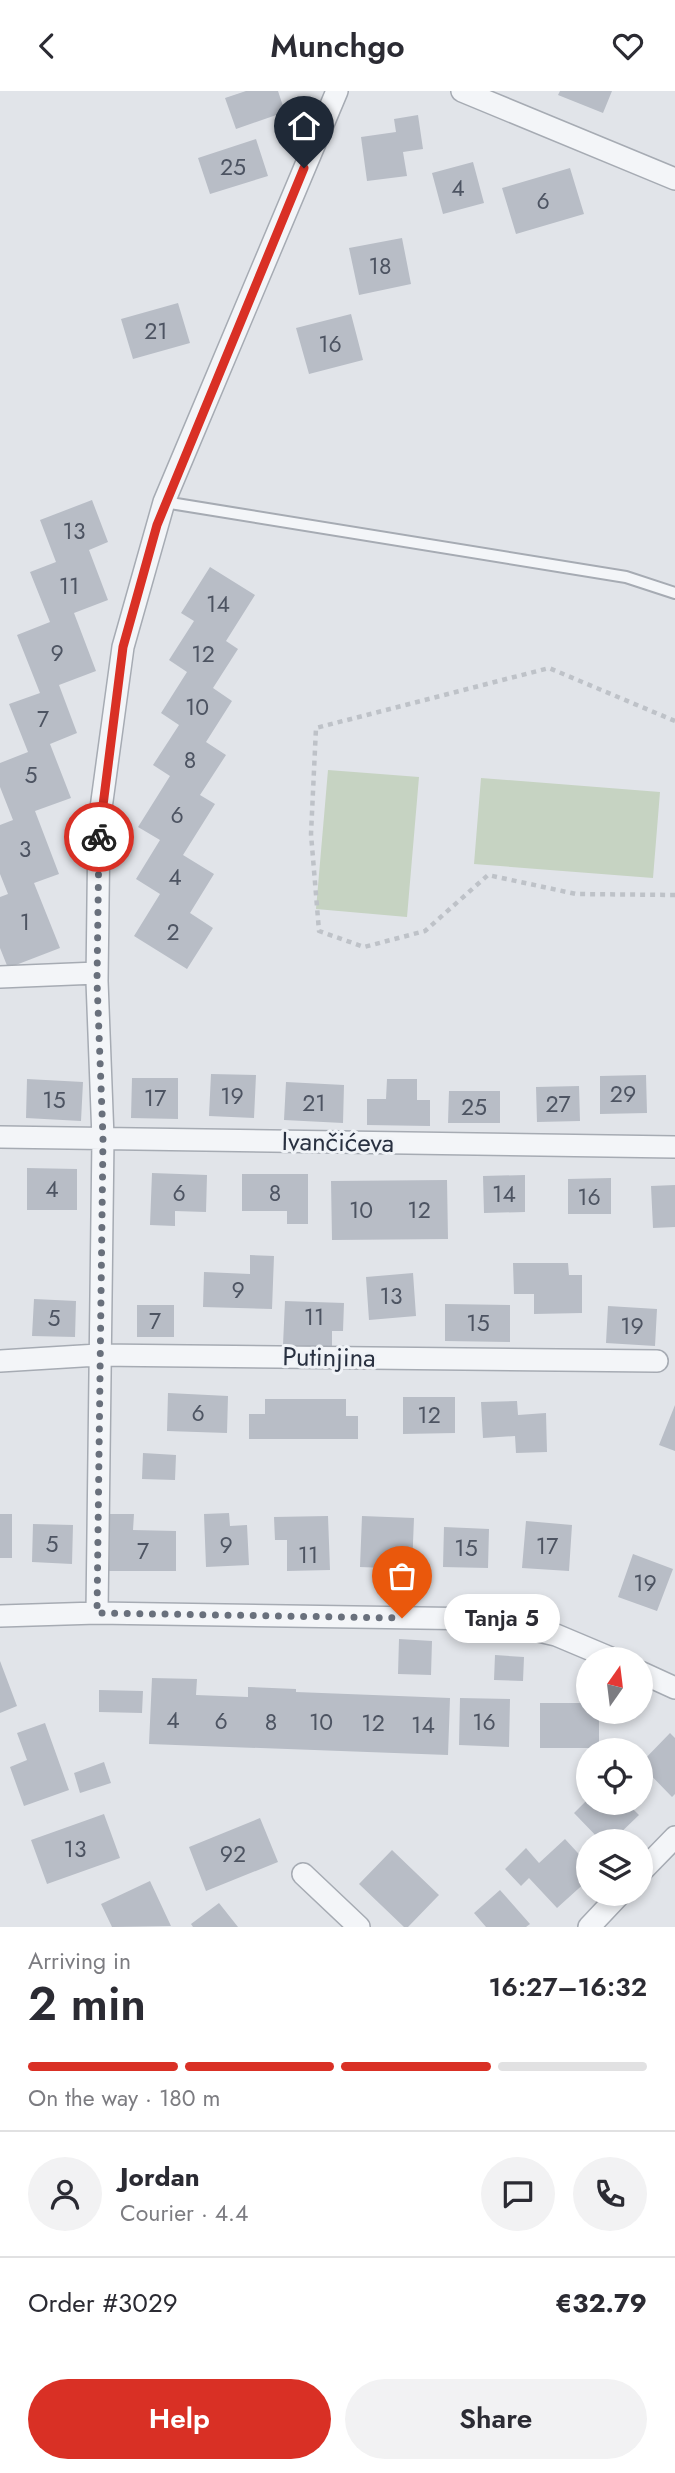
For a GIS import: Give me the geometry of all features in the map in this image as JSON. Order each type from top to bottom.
[{"type":"street","points":[[97,1613],[98,1355],[103,1138],[97,973],[99,823],[121,660],[143,570],[164,502],[337,91]]},
{"type":"street","points":[[463,91],[675,179]]},
{"type":"street","points":[[0,977],[97,973]]},
{"type":"street","name":"Ivančićeva","points":[[0,1137],[675,1147]]},
{"type":"street","name":"Putinjina","points":[[0,1360],[98,1355],[657,1361]]},
{"type":"street","points":[[0,1616],[97,1613],[486,1619],[556,1635],[584,1647]]},
{"type":"street","points":[[653,1678],[675,1688]]},
{"type":"street","points":[[653,1860],[675,1837]]},
{"type":"street","points":[[303,1874],[359,1927]]},
{"type":"street","points":[[589,1927],[609,1906]]},
{"type":"lane","points":[[164,502],[626,577],[675,593]]},
{"type":"path","points":[[675,721],[549,668],[316,728],[311,834],[319,931],[364,947],[425,931],[488,874],[576,894],[675,895]]},
{"type":"green space","points":[[328,770],[419,777],[407,917],[316,909]]},
{"type":"green space","points":[[481,778],[660,792],[653,878],[474,864]]},
{"type":"building","points":[[246,91],[278,91],[285,112],[236,129],[225,98]]},
{"type":"building","points":[[560,91],[612,91],[603,113],[558,95]]},
{"type":"building","points":[[418,115],[423,149],[403,152],[407,176],[367,181],[361,137],[396,132],[394,119]]},
{"type":"building","points":[[256,139],[268,176],[210,194],[198,158]]},
{"type":"building","points":[[473,162],[484,203],[443,214],[432,173]]},
{"type":"building","points":[[570,168],[584,214],[516,234],[502,188]]},
{"type":"building","points":[[402,238],[411,284],[359,295],[349,248]]},
{"type":"building","points":[[178,303],[190,343],[133,359],[121,319]]},
{"type":"building","points":[[351,314],[363,360],[309,374],[296,328]]},
{"type":"building","points":[[92,500],[108,542],[89,550],[108,600],[74,613],[96,671],[59,685],[77,733],[50,744],[71,798],[35,811],[59,874],[34,883],[60,948],[8,968],[0,948],[0,897],[8,894],[0,874],[0,825],[13,820],[0,787],[0,763],[28,752],[9,704],[40,693],[17,635],[50,622],[30,572],[56,562],[40,520]]},
{"type":"building","points":[[210,567],[255,595],[226,641],[238,649],[213,688],[232,701],[206,742],[226,755],[200,795],[215,804],[183,855],[214,874],[190,913],[213,928],[187,969],[134,936],[160,894],[136,879],[160,840],[138,827],[170,776],[153,765],[179,725],[161,713],[187,672],[169,660],[194,621],[181,613]]},
{"type":"building","points":[[211,1074],[256,1075],[254,1118],[209,1116]]},
{"type":"building","points":[[646,1075],[647,1113],[600,1114],[600,1076]]},
{"type":"building","points":[[132,1078],[178,1078],[178,1119],[131,1118]]},
{"type":"building","points":[[27,1079],[83,1082],[81,1121],[26,1118]]},
{"type":"building","points":[[387,1079],[417,1079],[417,1100],[430,1100],[430,1126],[367,1125],[367,1099],[386,1099]]},
{"type":"building","points":[[286,1082],[344,1085],[343,1123],[284,1120]]},
{"type":"building","points":[[579,1086],[580,1121],[537,1122],[536,1087]]},
{"type":"building","points":[[449,1091],[500,1091],[500,1123],[448,1123]]},
{"type":"building","points":[[27,1168],[77,1169],[77,1210],[27,1210]]},
{"type":"building","points":[[152,1173],[207,1175],[206,1212],[175,1211],[175,1226],[150,1225]]},
{"type":"building","points":[[242,1174],[308,1174],[308,1224],[287,1224],[287,1211],[242,1211]]},
{"type":"building","points":[[525,1175],[525,1212],[484,1213],[483,1176]]},
{"type":"building","points":[[611,1178],[611,1214],[568,1214],[568,1179]]},
{"type":"building","points":[[447,1180],[448,1239],[332,1240],[331,1181]]},
{"type":"building","points":[[675,1185],[675,1227],[653,1228],[651,1186]]},
{"type":"building","points":[[250,1255],[274,1256],[272,1309],[203,1307],[204,1272],[250,1274]]},
{"type":"building","points":[[513,1263],[568,1263],[569,1275],[582,1275],[582,1313],[534,1314],[534,1294],[514,1294]]},
{"type":"building","points":[[413,1273],[416,1316],[369,1320],[366,1277]]},
{"type":"building","points":[[34,1299],[76,1301],[75,1337],[32,1336]]},
{"type":"building","points":[[285,1301],[344,1303],[343,1331],[332,1331],[332,1347],[283,1345]]},
{"type":"building","points":[[445,1304],[510,1305],[510,1342],[445,1341]]},
{"type":"building","points":[[137,1305],[174,1305],[174,1337],[137,1337]]},
{"type":"building","points":[[608,1306],[657,1309],[655,1346],[606,1343]]},
{"type":"building","points":[[168,1393],[228,1396],[227,1433],[167,1431]]},
{"type":"building","points":[[403,1397],[455,1397],[455,1433],[403,1434]]},
{"type":"building","points":[[265,1399],[346,1399],[346,1416],[358,1416],[358,1439],[249,1439],[249,1414],[265,1414]]},
{"type":"building","points":[[517,1401],[518,1415],[546,1413],[547,1452],[516,1453],[515,1436],[483,1438],[481,1402]]},
{"type":"building","points":[[675,1405],[675,1451],[659,1445]]},
{"type":"building","points":[[143,1453],[176,1455],[175,1480],[142,1479]]},
{"type":"building","points":[[229,1513],[230,1526],[247,1525],[249,1565],[206,1567],[204,1514]]},
{"type":"building","points":[[0,1514],[12,1514],[12,1558],[0,1558]]},
{"type":"building","points":[[110,1514],[134,1514],[133,1530],[176,1531],[176,1571],[109,1571]]},
{"type":"building","points":[[328,1516],[330,1570],[287,1571],[287,1540],[275,1540],[274,1517]]},
{"type":"building","points":[[362,1516],[414,1518],[412,1569],[360,1567]]},
{"type":"building","points":[[526,1521],[572,1525],[569,1571],[522,1568]]},
{"type":"building","points":[[33,1524],[73,1525],[72,1564],[32,1562]]},
{"type":"building","points":[[444,1527],[489,1529],[488,1568],[443,1567]]},
{"type":"building","points":[[633,1554],[673,1569],[657,1611],[618,1597]]},
{"type":"building","points":[[399,1639],[432,1641],[431,1675],[398,1674]]},
{"type":"building","points":[[495,1655],[524,1657],[523,1681],[494,1680]]},
{"type":"building","points":[[0,1661],[17,1706],[0,1713]]},
{"type":"building","points":[[152,1678],[197,1679],[196,1695],[248,1697],[248,1687],[296,1689],[296,1692],[450,1698],[448,1755],[149,1744]]},
{"type":"building","points":[[99,1690],[143,1691],[142,1713],[99,1712]]},
{"type":"building","points":[[460,1698],[510,1699],[509,1747],[459,1745]]},
{"type":"building","points":[[540,1703],[576,1703],[576,1724],[599,1724],[599,1738],[576,1738],[576,1748],[540,1748]]},
{"type":"building","points":[[45,1723],[69,1790],[24,1806],[10,1767],[27,1760],[17,1733]]},
{"type":"building","points":[[670,1733],[675,1738],[675,1794],[672,1797],[653,1777],[653,1751]]},
{"type":"building","points":[[104,1762],[111,1783],[80,1793],[74,1773]]},
{"type":"building","points":[[574,1813],[639,1815],[624,1829],[589,1829]]},
{"type":"building","points":[[104,1814],[120,1858],[47,1884],[31,1840]]},
{"type":"building","points":[[260,1818],[278,1862],[206,1891],[189,1847]]},
{"type":"building","points":[[565,1839],[576,1851],[576,1891],[557,1908],[529,1878],[521,1886],[505,1869],[526,1848],[539,1863]]},
{"type":"building","points":[[392,1850],[439,1895],[408,1927],[404,1927],[359,1884]]},
{"type":"building","points":[[150,1881],[171,1926],[112,1927],[101,1904]]},
{"type":"building","points":[[500,1890],[530,1924],[526,1927],[486,1927],[474,1913]]},
{"type":"building","points":[[219,1903],[238,1927],[193,1927],[191,1924]]},
{"type":"way so far","points":[[99,837],[97,981],[103,1138],[98,1355],[97,1613],[402,1618]]},
{"type":"place","name":"Tanja 5","points":[[402,1618]]},
{"type":"route","points":[[99,837],[123,647],[143,570],[164,502],[304,168]]}]
